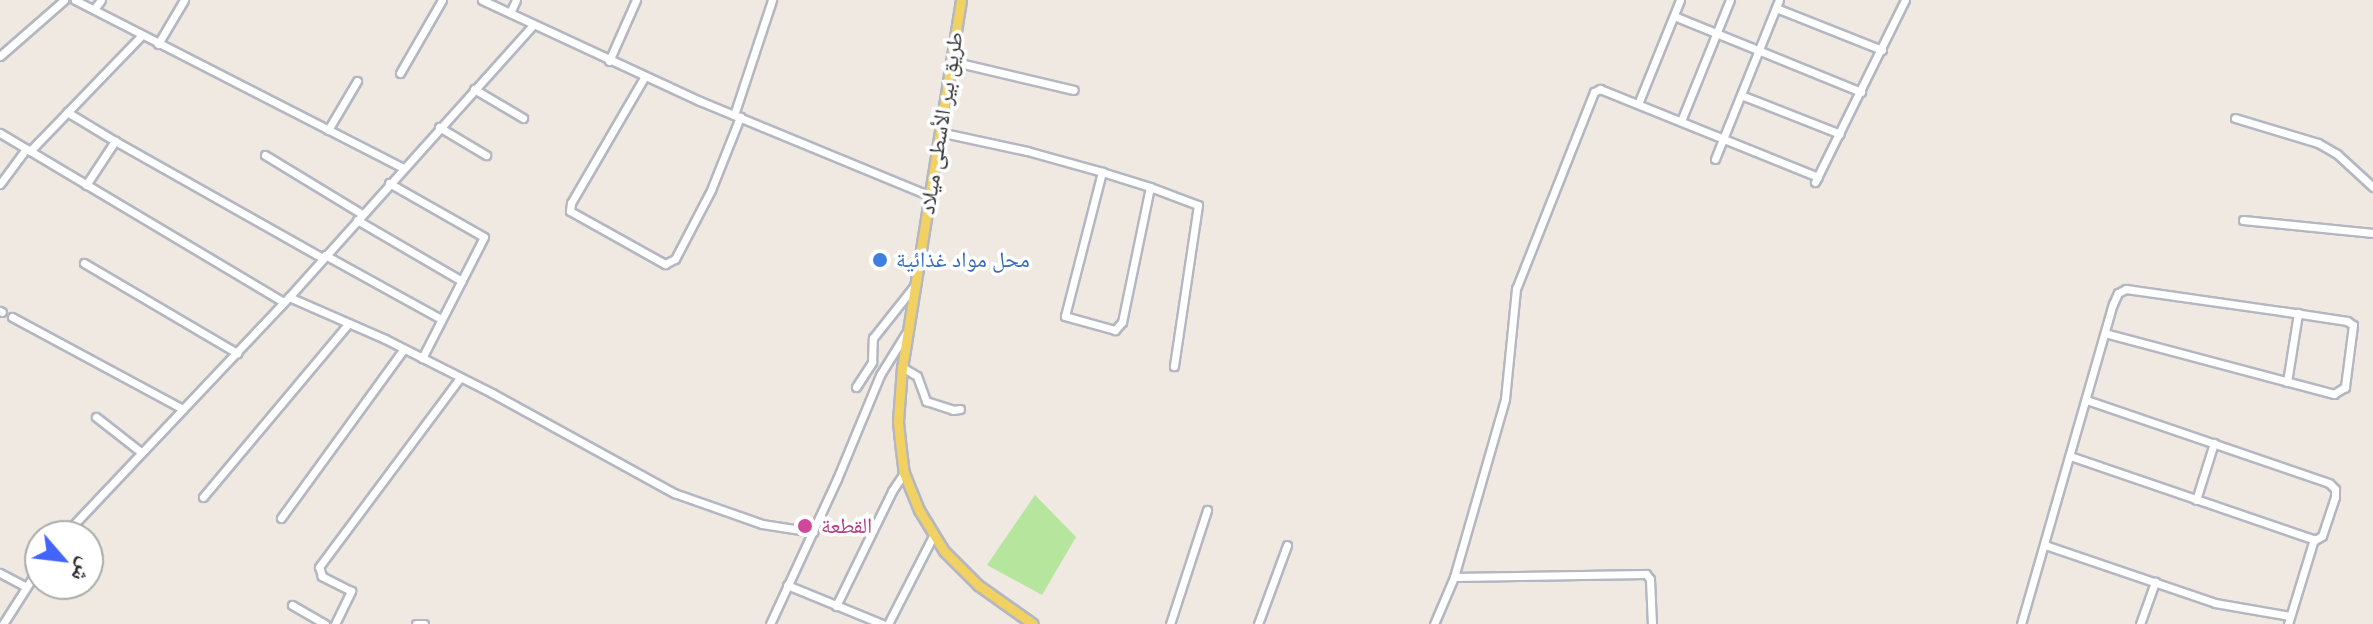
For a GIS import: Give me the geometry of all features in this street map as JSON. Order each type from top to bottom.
[{"type":"main road","name":"طريق بير الأسطى ميلاد","points":[[961,0],[902,367],[898,422],[904,473],[933,536],[978,585],[1033,624]]},
{"type":"street","points":[[0,56],[64,0]]},
{"type":"street","points":[[75,0],[403,168]]},
{"type":"street","points":[[94,9],[101,0]]},
{"type":"street","points":[[158,44],[184,0]]},
{"type":"street","points":[[400,73],[442,0]]},
{"type":"street","points":[[482,0],[609,61],[930,196]]},
{"type":"street","points":[[510,13],[516,0]]},
{"type":"street","points":[[609,61],[636,0]]},
{"type":"street","points":[[645,76],[571,203],[570,211],[665,264],[675,259],[711,190],[772,0]]},
{"type":"street","points":[[1638,104],[1680,0]]},
{"type":"street","points":[[1681,121],[1730,0]]},
{"type":"street","points":[[1434,624],[1454,577],[1505,399],[1513,304],[1518,281],[1594,92],[1600,89],[1817,180],[1905,0]]},
{"type":"street","points":[[1715,159],[1777,4],[1882,50]]},
{"type":"street","points":[[1674,16],[1861,92]]},
{"type":"street","points":[[78,520],[287,300],[533,25]]},
{"type":"street","points":[[0,184],[28,150],[141,36]]},
{"type":"street","points":[[951,61],[1074,90]]},
{"type":"street","points":[[328,130],[357,81]]},
{"type":"street","points":[[474,89],[523,118]]},
{"type":"street","points":[[1741,95],[1840,134]]},
{"type":"street","points":[[67,112],[324,257],[441,319]]},
{"type":"street","points":[[2235,118],[2318,143],[2337,154],[2373,187]]},
{"type":"street","points":[[439,127],[486,155]]},
{"type":"street","points":[[939,132],[1027,151],[1102,172],[1198,205],[1174,366]]},
{"type":"street","points":[[0,133],[287,300],[349,323],[404,349],[674,493],[762,524],[813,532]]},
{"type":"street","points":[[86,185],[115,141]]},
{"type":"street","points":[[265,155],[462,281]]},
{"type":"street","points":[[1102,172],[1065,312],[1070,319],[1115,330],[1121,327],[1150,187]]},
{"type":"street","points":[[389,183],[483,236],[422,358]]},
{"type":"street","points":[[2243,220],[2373,233]]},
{"type":"street","points":[[84,263],[237,353]]},
{"type":"street","points":[[856,387],[872,362],[873,338],[916,284]]},
{"type":"street","points":[[2021,624],[2045,545],[2105,333],[2116,297],[2126,289],[2353,323],[2346,383],[2342,391],[2334,394],[2105,333]]},
{"type":"street","points":[[2287,382],[2298,313]]},
{"type":"street","points":[[12,317],[183,409]]},
{"type":"street","points":[[203,497],[349,323]]},
{"type":"street","points":[[770,624],[880,375],[909,329]]},
{"type":"street","points":[[281,518],[404,349]]},
{"type":"street","points":[[902,367],[917,376],[926,401],[953,410],[960,409]]},
{"type":"street","points":[[335,624],[351,591],[322,576],[319,567],[460,378]]},
{"type":"street","points":[[2070,456],[2314,539],[2319,539],[2324,532],[2335,497],[2333,485],[2086,400]]},
{"type":"street","points":[[96,417],[141,452]]},
{"type":"street","points":[[2196,500],[2214,443]]},
{"type":"street","points":[[836,606],[892,491],[904,473]]},
{"type":"street","points":[[1170,624],[1207,510]]},
{"type":"street","points":[[787,585],[885,624],[933,536]]},
{"type":"street","points":[[2045,545],[2225,605],[2289,620],[2314,539]]},
{"type":"street","points":[[1258,624],[1287,545]]},
{"type":"street","points":[[0,573],[24,586],[3,624]]},
{"type":"street","points":[[1454,577],[1646,574],[1650,579],[1652,624]]},
{"type":"street","points":[[2140,624],[2155,582]]},
{"type":"street","points":[[292,605],[325,624]]},
{"type":"street","points":[[416,624],[424,624]]},
{"type":"green space","points":[[1035,495],[1076,537],[1042,595],[987,565]]},
{"type":"place","name":"محل مواد غذائية","points":[[880,260]]},
{"type":"place","name":"القطعة","points":[[805,526]]}]
